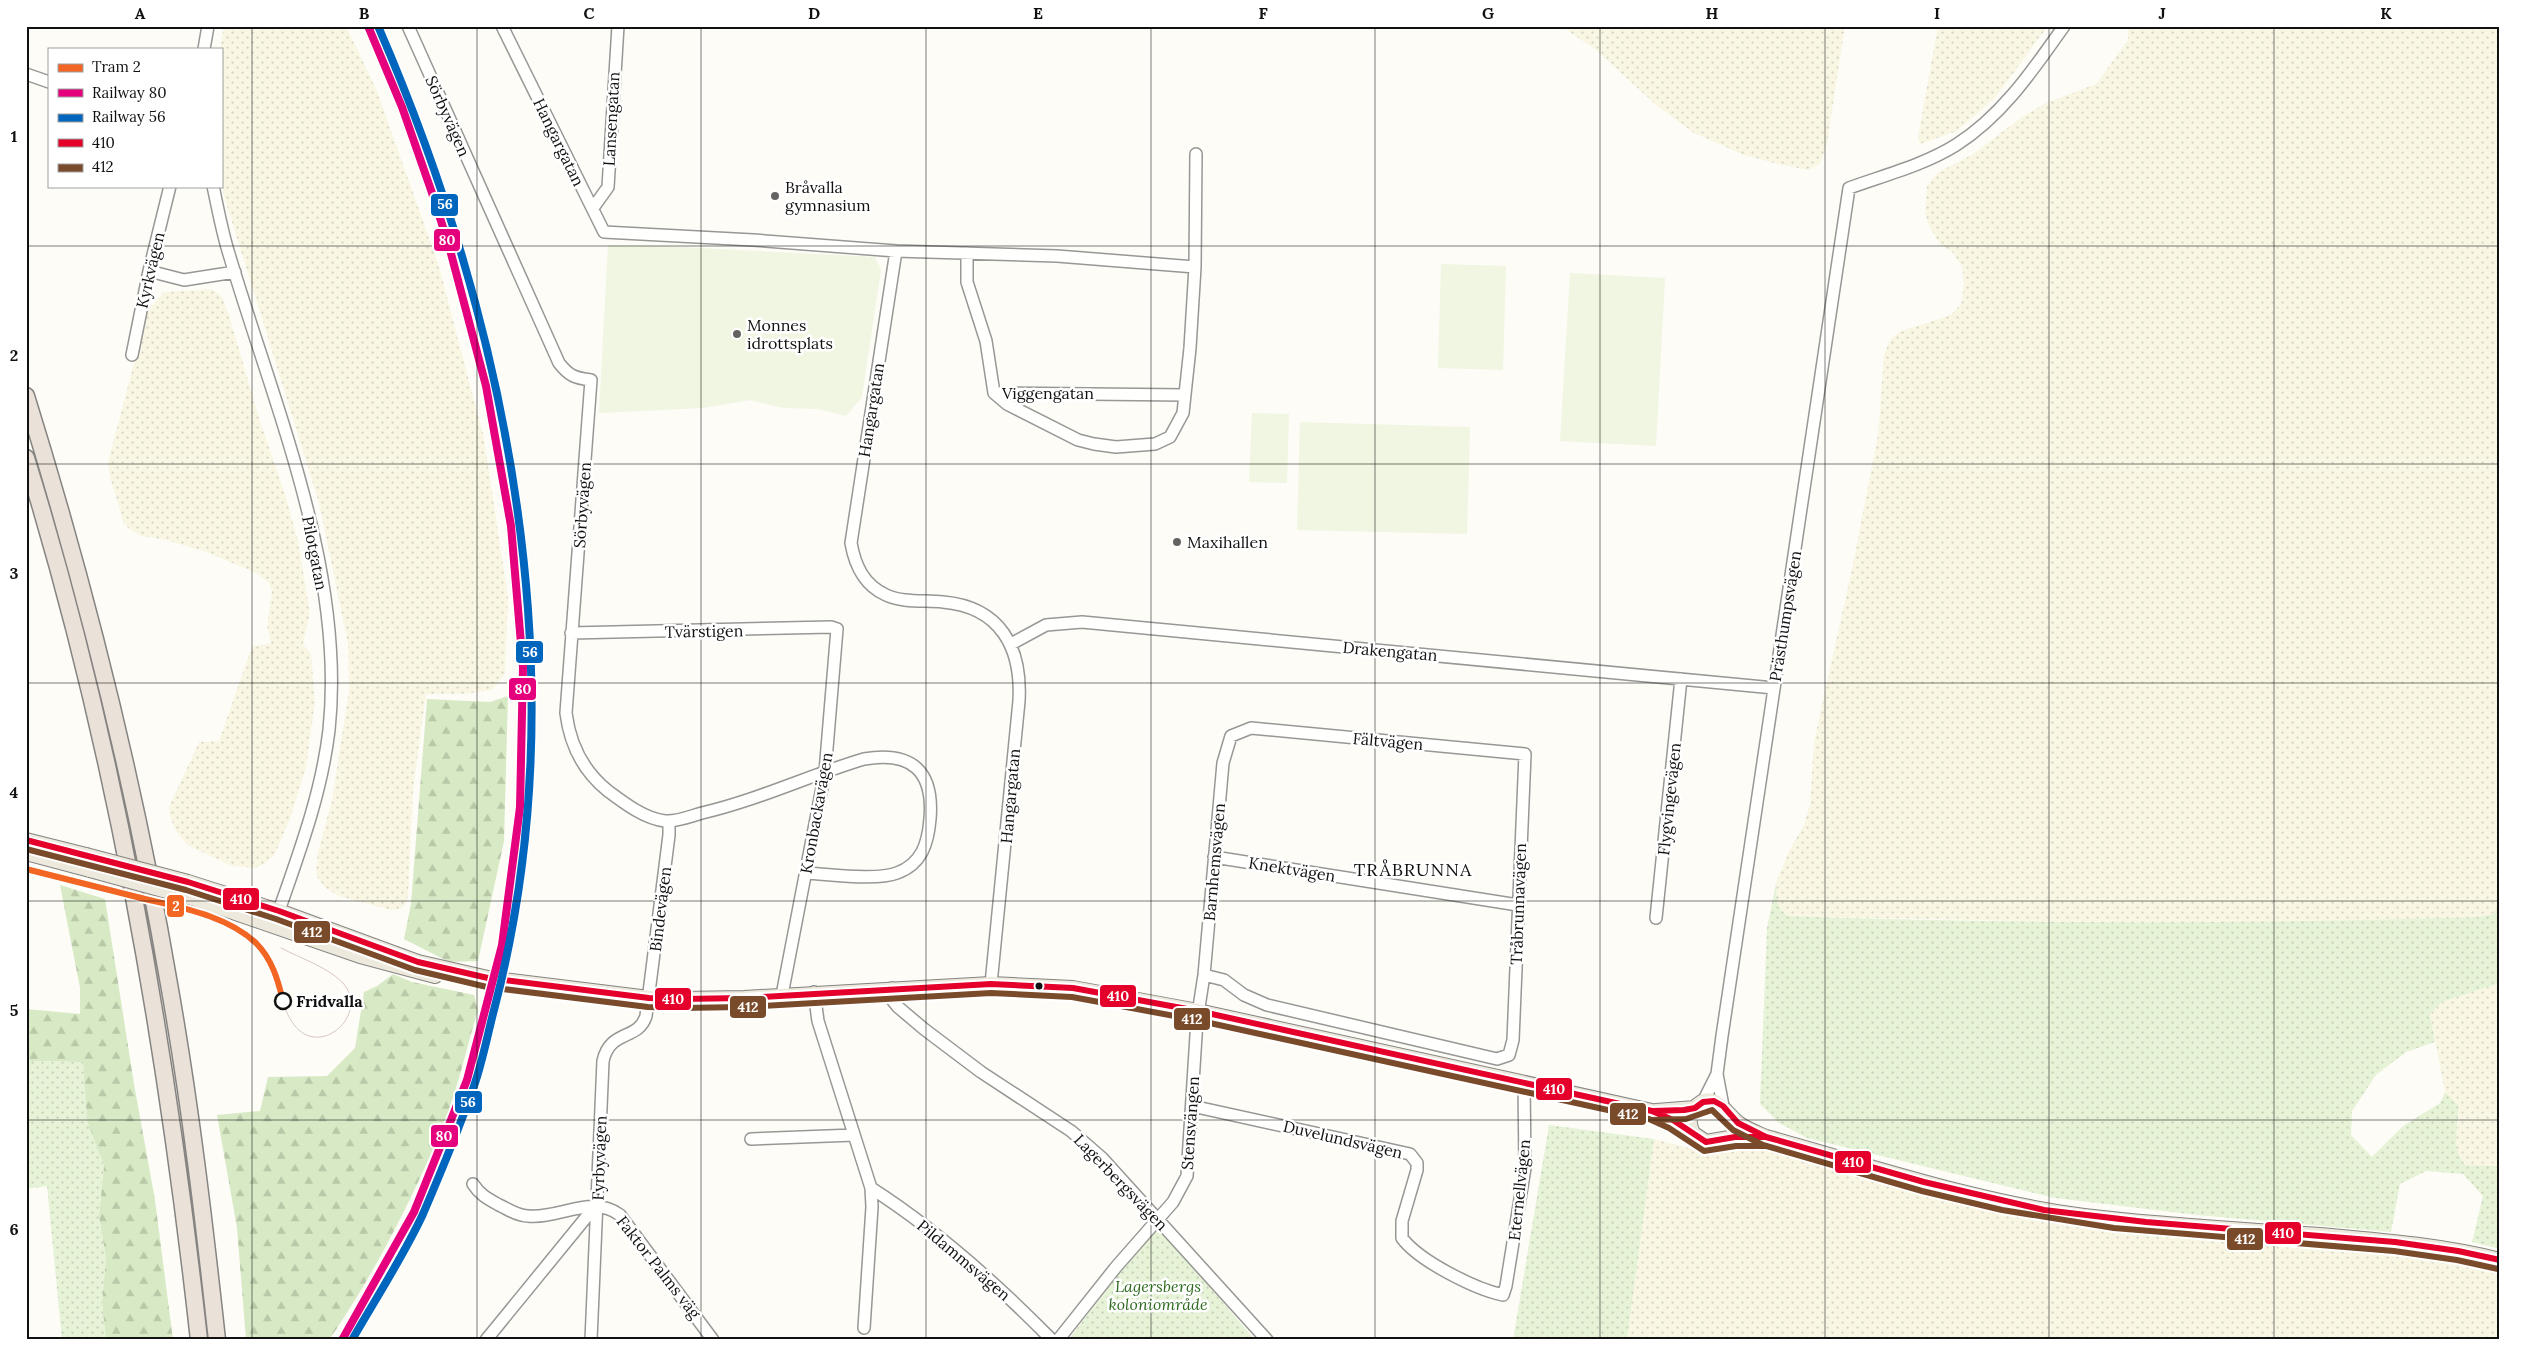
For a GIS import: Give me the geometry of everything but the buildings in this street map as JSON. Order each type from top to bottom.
[{"type":"highway","points":[[26,396],[53,481],[99,652],[136,813],[171,994],[199,1182],[217,1340]]},
{"type":"highway","points":[[26,458],[84,666],[119,820],[148,965],[182,1187],[199,1340]]},
{"type":"main road","points":[[26,840],[188,882],[279,911],[418,962],[478,981]]},
{"type":"main road","points":[[26,853],[192,898],[397,968],[541,990],[624,994],[649,998],[716,999],[814,992],[991,984],[1072,988],[1198,1011],[1652,1111],[1693,1132],[1706,1142],[1721,1139],[1766,1137]]},
{"type":"main road","points":[[1652,1111],[1714,1102],[1727,1111],[1738,1123],[1766,1137],[1976,1196],[2038,1210],[2086,1216],[2373,1240],[2440,1248],[2500,1260]]},
{"type":"main road","points":[[1693,1132],[1690,1117],[1699,1105]]},
{"type":"main road","points":[[1721,1139],[1730,1126],[1727,1111]]},
{"type":"street","points":[[204,48],[208,26]]},
{"type":"street","name":"Sörbyvägen","points":[[408,26],[559,363],[574,378],[591,380],[566,714],[570,741],[577,754],[594,777],[613,795],[652,818],[669,820],[758,798],[825,772]]},
{"type":"street","name":"Hangargatan","points":[[502,26],[604,232],[753,240],[896,251],[851,544],[854,559],[860,573],[870,585],[887,595],[969,606],[990,618],[1011,644],[1019,673],[1019,701],[991,984]]},
{"type":"street","name":"Lansengatan","points":[[593,208],[608,186],[618,26]]},
{"type":"street","name":"Prästhumpsvägen","points":[[1699,1105],[1717,1074],[1849,188],[1906,168],[1956,145],[1988,120],[2019,88],[2064,26]]},
{"type":"street","points":[[26,74],[48,82]]},
{"type":"street","points":[[994,393],[1007,404],[1078,440],[1116,448],[1155,444],[1170,437],[1183,414],[1185,394],[1195,267],[1196,154]]},
{"type":"street","name":"Kyrkvägen","points":[[132,355],[149,271],[170,188]]},
{"type":"street","name":"Pilotgatan","points":[[213,188],[234,272],[298,473],[323,590],[330,646],[331,704],[326,754],[316,802],[274,925]]},
{"type":"street","points":[[896,251],[1057,256],[1195,267]]},
{"type":"street","name":"Viggengatan","points":[[967,253],[967,282],[986,341],[994,393],[1185,394]]},
{"type":"street","points":[[149,271],[184,280],[234,272]]},
{"type":"street","name":"Drakengatan","points":[[1011,644],[1046,625],[1082,622],[1774,688]]},
{"type":"street","name":"Tvärstigen","points":[[571,633],[831,627],[837,629]]},
{"type":"street","name":"Kronbackavägen","points":[[782,995],[825,772],[837,629]]},
{"type":"street","name":"Flygvingevägen","points":[[1656,918],[1681,679]]},
{"type":"street","name":"Fältvägen","points":[[1251,728],[1525,754]]},
{"type":"street","name":"Barnhemsvägen","points":[[1198,1011],[1204,975],[1223,763],[1231,736],[1251,728]]},
{"type":"street","name":"Tråbrunnavägen","points":[[1204,975],[1224,980],[1244,995],[1267,1005],[1497,1059],[1508,1055],[1513,1040],[1525,754]]},
{"type":"street","points":[[806,873],[890,875],[914,864],[925,849],[928,840],[931,793],[923,774],[914,766],[904,760],[880,756],[864,759],[825,772]]},
{"type":"street","name":"Bindevägen","points":[[649,998],[670,835],[669,820]]},
{"type":"street","name":"Knektvägen","points":[[1214,856],[1518,905]]},
{"type":"street","name":"Lagerbergsvägen","points":[[892,988],[893,1001],[904,1012],[966,1061],[1071,1131],[1102,1158],[1267,1340]]},
{"type":"street","points":[[814,992],[818,1021],[871,1188],[872,1207],[864,1328]]},
{"type":"street","name":"Fyrbyvägen","points":[[590,1340],[605,1053],[612,1042],[641,1026],[646,1016],[649,998]]},
{"type":"street","name":"Stensvängen","points":[[1058,1340],[1116,1267],[1180,1193],[1187,1176],[1198,1011]]},
{"type":"street","name":"Prästhumpsvägen","points":[[1717,1074],[1727,1111]]},
{"type":"street","name":"Eternellvägen","points":[[1503,1295],[1525,1168],[1524,1083]]},
{"type":"street","name":"Duvelundsvägen","points":[[1192,1106],[1410,1154],[1417,1163],[1417,1170],[1402,1221],[1402,1238],[1412,1249],[1465,1281],[1488,1292],[1503,1295]]},
{"type":"street","points":[[752,1139],[854,1135]]},
{"type":"street","points":[[473,1184],[480,1195],[520,1215],[529,1217],[562,1213],[598,1204]]},
{"type":"street","name":"Pildammsvägen","points":[[871,1188],[894,1202],[985,1273],[1052,1340]]},
{"type":"street","points":[[486,1340],[598,1204]]},
{"type":"street","name":"Faktor Palms väg","points":[[598,1204],[610,1207],[620,1215],[713,1340]]},
{"type":"shaded area","points":[[224,26],[346,26],[377,91],[439,266],[484,438],[508,598],[505,674],[492,690],[464,694],[426,694],[413,791],[408,894],[406,904],[400,909],[391,910],[339,896],[326,888],[318,879],[316,871],[318,852],[332,800],[349,690],[348,644],[319,503],[224,196],[222,186],[222,48],[220,48]]},
{"type":"shaded area","points":[[1561,26],[1845,26],[1827,143],[1820,164],[1808,170],[1778,164],[1744,155],[1694,133],[1656,105],[1596,50]]},
{"type":"shaded area","points":[[1938,26],[2048,26],[1995,98],[1957,131],[1920,144],[1918,137]]},
{"type":"shaded area","points":[[2128,26],[2500,26],[2500,896],[2494,914],[2479,917],[2245,923],[2016,921],[1788,916],[1783,913],[1777,903],[1776,883],[1789,851],[1804,825],[1810,804],[1814,742],[1853,564],[1878,435],[1884,355],[1890,340],[1901,331],[1951,315],[1961,304],[1964,283],[1962,267],[1952,252],[1940,244],[1929,226],[1925,213],[1927,186],[1939,172],[1973,154],[2022,117],[2046,103],[2096,84],[2128,40]]},
{"type":"shaded area","points":[[212,289],[222,297],[229,315],[260,421],[285,494],[298,541],[310,613],[303,644],[311,654],[315,702],[306,768],[290,819],[275,854],[266,863],[255,868],[232,866],[187,845],[176,831],[170,817],[169,807],[199,742],[219,741],[250,652],[254,646],[271,643],[267,626],[272,591],[269,583],[256,573],[206,552],[166,540],[141,536],[129,529],[123,522],[110,477],[108,462],[148,310],[164,292]]},
{"type":"shaded area","points":[[2500,983],[2500,1166],[2465,1165],[2456,1153],[2455,1139],[2459,1121],[2458,1105],[2445,1092],[2430,1014],[2442,1002]]},
{"type":"shaded area","points":[[1654,1139],[1697,1150],[1722,1152],[1779,1148],[1967,1205],[2205,1239],[2435,1257],[2500,1273],[2500,1340],[1627,1340]]},
{"type":"green space","name":"Monnes idrottsplats","points":[[608,245],[875,257],[881,270],[862,397],[846,416],[818,409],[783,408],[750,400],[703,408],[599,413]]},
{"type":"green space","points":[[1441,264],[1506,266],[1503,370],[1438,368]]},
{"type":"green space","points":[[1570,273],[1665,278],[1656,446],[1560,441]]},
{"type":"green space","points":[[1252,413],[1289,414],[1287,483],[1249,482]]},
{"type":"green space","points":[[1300,422],[1470,427],[1467,534],[1297,530]]},
{"type":"green space","points":[[508,696],[504,841],[478,961],[449,962],[404,939],[411,904],[427,699],[490,702]]},
{"type":"green space","points":[[1776,883],[1779,906],[1788,916],[1961,921],[2220,922],[2479,917],[2494,914],[2500,896],[2500,983],[2442,1002],[2430,1014],[2435,1042],[2406,1052],[2376,1075],[2352,1111],[2351,1135],[2372,1157],[2403,1126],[2440,1103],[2445,1092],[2458,1105],[2456,1143],[2457,1150],[2465,1165],[2500,1166],[2500,1249],[2472,1242],[2483,1196],[2463,1174],[2426,1171],[2400,1184],[2391,1232],[2197,1215],[2055,1198],[1807,1138],[1779,1123],[1760,1104],[1767,928]]},
{"type":"green space","points":[[60,885],[105,899],[134,1084],[155,1200],[173,1340],[106,1340],[102,1303],[106,1258],[99,1216],[104,1166],[87,1121],[83,1062],[30,1061],[26,1049],[26,1009],[80,1014],[80,988]]},
{"type":"green space","points":[[393,974],[412,982],[474,995],[478,1010],[448,1113],[405,1210],[377,1263],[329,1340],[246,1340],[237,1228],[217,1115],[260,1111],[268,1077],[327,1076],[355,1048],[364,992],[377,986]]},
{"type":"green space","points":[[26,1049],[30,1061],[83,1062],[87,1121],[104,1166],[99,1216],[106,1258],[102,1303],[106,1340],[62,1340],[47,1186],[26,1189]]},
{"type":"green space","points":[[1549,1125],[1654,1139],[1627,1340],[1513,1340]]},
{"type":"green space","name":"Lagersbergs koloniområde","points":[[1159,1228],[1255,1340],[1068,1340],[1133,1255]]},
{"type":"tram line","name":"2","points":[[26,869],[184,908],[230,925],[244,933],[262,949],[270,963],[283,1001]]},
{"type":"tram line","points":[[281,948],[321,967],[342,982],[350,996],[350,1010],[344,1023],[333,1033],[319,1037],[305,1035],[293,1023],[283,1001]]},
{"type":"rail line","name":"80","points":[[342,1340],[414,1212],[467,1080],[502,945],[520,807],[523,667],[511,526],[486,386],[449,246],[431,190],[402,107],[368,26]]},
{"type":"rail line","name":"56","points":[[352,1340],[398,1262],[423,1214],[456,1134],[477,1076],[495,1006],[519,883],[531,758],[529,633],[517,508],[495,384],[463,261],[424,142],[378,26]]},
{"type":"transit line","name":"410","points":[[26,840],[188,882],[279,911],[418,962],[488,978],[649,998],[681,999],[744,998],[991,984],[1073,988],[1198,1011],[1652,1111],[1673,1120],[1706,1142],[1735,1137],[1766,1137]]},
{"type":"transit line","name":"412","points":[[26,849],[186,890],[276,919],[415,970],[487,987],[648,1007],[681,1008],[744,1007],[991,993],[1072,997],[1196,1020],[1649,1119],[1669,1128],[1704,1151],[1736,1146],[1766,1146]]},
{"type":"transit line","name":"410","points":[[1652,1111],[1684,1110],[1695,1108],[1703,1102],[1714,1101],[1723,1106],[1738,1123],[1766,1137],[1924,1182],[2044,1210],[2146,1222],[2395,1242],[2458,1251],[2500,1260]]},
{"type":"transit line","name":"412","points":[[1652,1120],[1686,1119],[1712,1110],[1733,1130],[1763,1145],[1922,1191],[2002,1210],[2114,1228],[2394,1251],[2457,1260],[2498,1269]]},
{"type":"place","name":"Bråvalla gymnasium","points":[[775,196]]},
{"type":"place","name":"Monnes idrottsplats","points":[[737,334]]},
{"type":"place","name":"Maxihallen","points":[[1177,542]]},
{"type":"place","name":"Fridvalla","points":[[283,1001]]},
{"type":"district","name":"TRÅBRUNNA","points":[[1413,870]]}]
